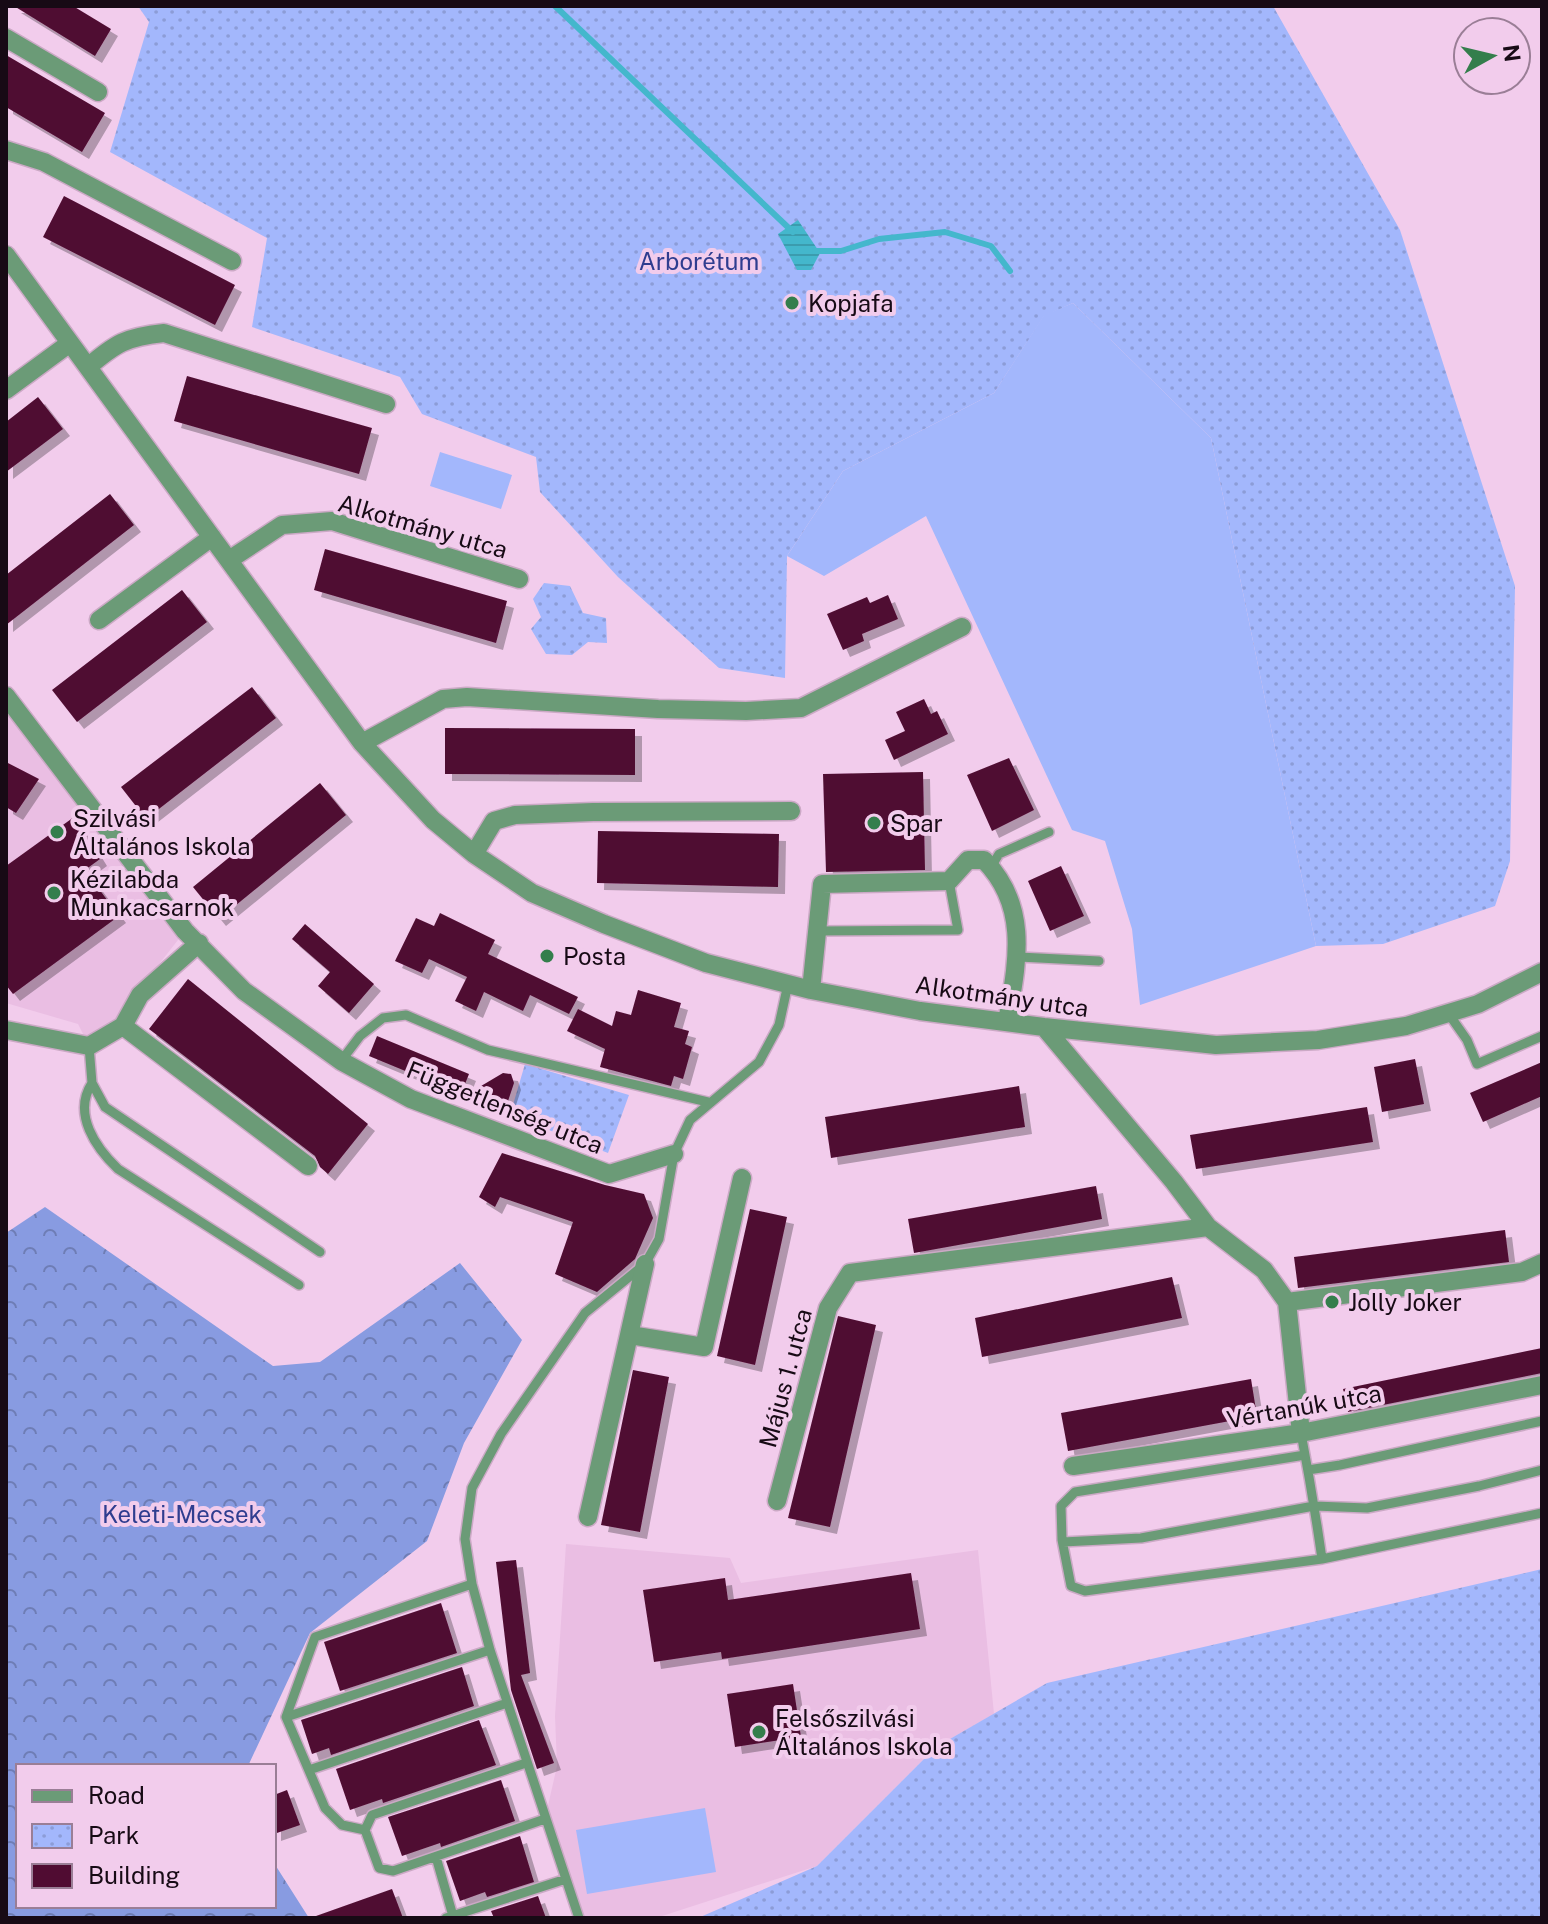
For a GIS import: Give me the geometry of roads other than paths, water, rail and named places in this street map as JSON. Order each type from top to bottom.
[{"type":"street","points":[[6,38],[98,92]]},
{"type":"street","points":[[6,150],[44,162],[232,261]]},
{"type":"street","name":"Alkotmány utca","points":[[6,255],[362,743],[433,820],[474,854],[532,893],[706,963],[811,990],[920,1011],[1216,1045],[1318,1040],[1406,1026],[1478,1004],[1542,972]]},
{"type":"street","points":[[88,367],[114,345],[138,336],[164,333],[386,404]]},
{"type":"street","points":[[6,390],[70,343]]},
{"type":"street","name":"Alkotmány utca","points":[[229,560],[282,525],[332,521],[519,579]]},
{"type":"street","points":[[99,620],[212,537]]},
{"type":"street","points":[[362,743],[443,699],[467,697],[658,709],[767,711],[801,708],[962,627]]},
{"type":"street","name":"Függetlenség utca","points":[[6,696],[185,931],[244,991],[341,1061],[411,1099],[609,1174],[674,1154]]},
{"type":"street","points":[[474,854],[494,821],[515,815],[791,811]]},
{"type":"street","points":[[811,990],[822,884],[949,881],[968,860],[984,860],[1000,876],[1015,916],[1019,957],[1007,1022]]},
{"type":"street","points":[[6,1030],[89,1046],[123,1026],[140,995],[199,943]]},
{"type":"street","points":[[123,1026],[308,1166]]},
{"type":"street","points":[[1044,1027],[1208,1227],[1264,1270],[1287,1302],[1301,1433]]},
{"type":"street","points":[[630,1335],[704,1347],[742,1178]]},
{"type":"street","name":"Május 1. utca","points":[[777,1501],[828,1308],[850,1273],[1208,1227]]},
{"type":"street","points":[[1287,1302],[1522,1272],[1542,1263]]},
{"type":"street","points":[[588,1517],[645,1264]]},
{"type":"street","name":"Vértanúk utca","points":[[1073,1466],[1301,1433],[1542,1385]]},
{"type":"lane","points":[[991,867],[999,854],[1049,832]]},
{"type":"lane","points":[[816,931],[958,930],[949,881]]},
{"type":"lane","points":[[1019,957],[1099,961]]},
{"type":"lane","points":[[579,1918],[526,1763],[472,1584],[465,1539],[472,1488],[525,1398],[585,1313],[645,1264],[659,1239],[674,1154],[690,1120],[759,1062],[779,1025],[788,984]]},
{"type":"lane","points":[[1448,1013],[1467,1040],[1477,1064],[1542,1036]]},
{"type":"lane","points":[[341,1061],[360,1036],[383,1018],[406,1015],[488,1050],[708,1102]]},
{"type":"lane","points":[[89,1046],[92,1083],[105,1107],[320,1252]]},
{"type":"lane","points":[[92,1083],[86,1092],[87,1126],[102,1154],[118,1169],[299,1285]]},
{"type":"lane","points":[[1308,1470],[1542,1421]]},
{"type":"lane","points":[[1301,1433],[1322,1559]]},
{"type":"lane","points":[[1305,1455],[1075,1492],[1061,1506],[1063,1542],[1071,1586],[1085,1591],[1322,1559],[1542,1513]]},
{"type":"lane","points":[[1063,1542],[1141,1538],[1314,1506],[1367,1508],[1542,1470]]},
{"type":"lane","points":[[365,1830],[342,1825],[325,1808],[286,1717],[315,1637],[472,1584]]},
{"type":"lane","points":[[286,1717],[490,1650]]},
{"type":"lane","points":[[309,1770],[507,1703]]},
{"type":"lane","points":[[526,1763],[372,1815],[365,1830],[379,1868],[393,1871],[545,1819]]},
{"type":"lane","points":[[436,1857],[450,1917],[566,1879]]},
{"type":"waterway","points":[[555,6],[793,232]]},
{"type":"waterway","points":[[815,251],[841,251],[879,239],[945,232],[991,246],[1010,271]]},
{"type":"place","name":"Kopjafa","points":[[792,303]]},
{"type":"place","name":"Spar","points":[[874,823]]},
{"type":"place","name":"Szilvási Általános Iskola","points":[[57,832]]},
{"type":"place","name":"Kézilabda Munkacsarnok","points":[[54,893]]},
{"type":"place","name":"Posta","points":[[547,956]]},
{"type":"place","name":"Jolly Joker","points":[[1332,1302]]},
{"type":"place","name":"Felsőszilvási Általános Iskola","points":[[759,1732]]},
{"type":"park label","name":"Arborétum","points":[[699,261]]},
{"type":"park label","name":"Keleti-Mecsek","points":[[182,1514]]}]
